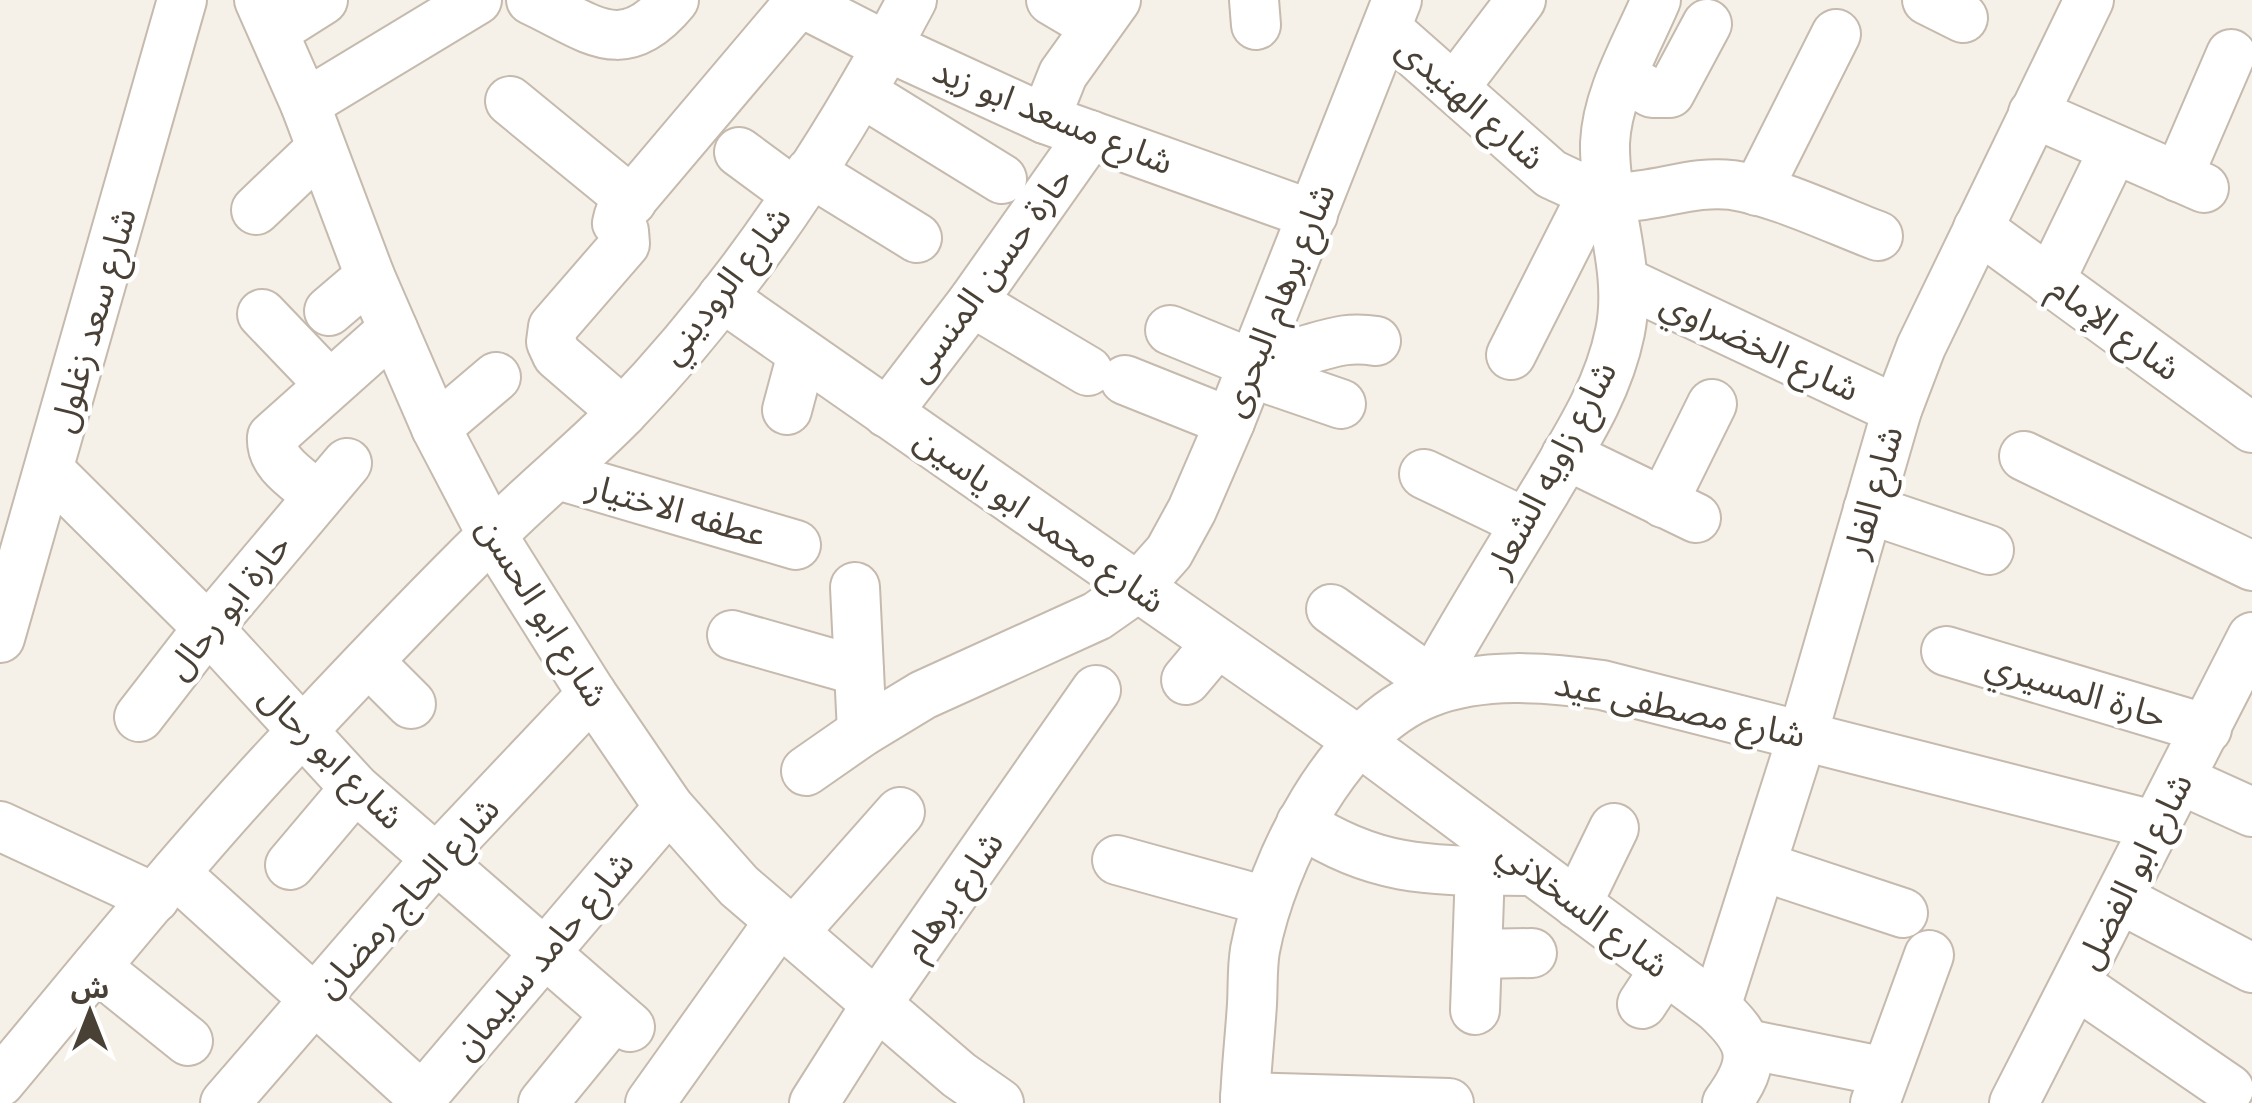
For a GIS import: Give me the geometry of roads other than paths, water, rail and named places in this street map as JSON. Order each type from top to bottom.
[{"type":"street","name":"شارع سعد زغلول","points":[[0,638],[11,546],[50,471],[182,0]]},
{"type":"street","points":[[266,16],[323,0]]},
{"type":"street","points":[[305,104],[477,0]]},
{"type":"street","points":[[530,0],[603,34],[624,37],[644,31],[674,0]]},
{"type":"street","name":"شارع الروديني","points":[[0,1082],[302,730],[492,534],[623,412],[722,298],[862,92],[912,0]]},
{"type":"street","points":[[1045,119],[1064,74],[1105,13],[1051,0]]},
{"type":"street","points":[[1454,88],[1521,0]]},
{"type":"street","name":"شارع زاويه الشعار","points":[[1428,687],[1611,372],[1622,327],[1622,281],[1603,194],[1605,142],[1611,104],[1656,0]]},
{"type":"street","name":"شارع الفار","points":[[1716,1007],[1803,734],[1897,410],[1978,228],[2090,0]]},
{"type":"street","points":[[623,412],[556,355],[551,342],[553,328],[625,244],[617,219],[801,1]]},
{"type":"street","name":"شارع مسعد ابو زيد","points":[[801,1],[888,47],[1045,119],[1313,215]]},
{"type":"street","name":"شارع الهنيدى","points":[[1392,15],[1454,88],[1551,174],[1603,194]]},
{"type":"street","name":"شارع برهام البحرى","points":[[1137,588],[1170,552],[1192,510],[1392,15]]},
{"type":"street","name":"شارع ابو الحسن","points":[[266,16],[305,104],[370,276],[436,428],[492,534],[592,694],[669,807],[702,848],[786,928],[878,1002],[951,1089],[998,1103]]},
{"type":"street","points":[[1623,77],[1652,93],[1670,93],[1708,24]]},
{"type":"street","points":[[1757,192],[1836,34]]},
{"type":"street","points":[[2033,113],[2191,183],[2230,54]]},
{"type":"street","points":[[862,92],[1002,179]]},
{"type":"street","points":[[510,101],[632,201]]},
{"type":"street","name":"حارة حسن المنسى","points":[[887,413],[972,302],[1090,135]]},
{"type":"street","points":[[256,210],[321,148]]},
{"type":"street","points":[[2050,281],[2114,149]]},
{"type":"street","points":[[739,152],[917,238]]},
{"type":"street","points":[[1511,356],[1603,194],[1731,185],[1878,236]]},
{"type":"street","name":"شارع الإمام","points":[[1978,228],[2252,428]]},
{"type":"street","points":[[329,311],[370,276]]},
{"type":"street","name":"شارع الخضراوي","points":[[1622,281],[1897,410]]},
{"type":"street","name":"شارع محمد ابو ياسين","points":[[722,298],[1360,742]]},
{"type":"street","points":[[972,302],[1107,376],[1230,422]]},
{"type":"street","points":[[262,314],[329,384]]},
{"type":"street","name":"حارة ابو رحال","points":[[139,717],[333,480],[278,462],[271,451],[272,437],[393,329]]},
{"type":"street","points":[[1170,330],[1341,404]]},
{"type":"street","points":[[1253,363],[1312,349],[1332,340],[1376,340]]},
{"type":"street","points":[[787,410],[802,354]]},
{"type":"street","points":[[436,428],[496,377]]},
{"type":"street","points":[[1566,455],[1680,510],[1712,404]]},
{"type":"street","points":[[2024,456],[2252,566]]},
{"type":"street","name":"شارع ابو رحال","points":[[50,471],[208,628],[355,788],[622,1021],[543,1103]]},
{"type":"street","points":[[1424,474],[1526,523]]},
{"type":"street","name":"عطفه الاختيار","points":[[558,475],[796,544]]},
{"type":"street","points":[[1868,509],[1988,550]]},
{"type":"street","points":[[856,587],[862,732]]},
{"type":"street","points":[[806,771],[923,696],[1097,616],[1137,588]]},
{"type":"street","points":[[1331,609],[1428,687]]},
{"type":"street","points":[[732,635],[859,671]]},
{"type":"street","name":"شارع ابو الفضل","points":[[2014,1103],[2207,729],[2242,687],[2252,637]]},
{"type":"street","points":[[1186,680],[1217,643]]},
{"type":"street","name":"حارة المسيري","points":[[1946,651],[2207,729]]},
{"type":"street","points":[[369,662],[412,704]]},
{"type":"street","name":"شارع مصطفى عيد","points":[[1245,1100],[1254,956],[1266,901],[1301,823],[1327,782],[1360,742],[1428,687],[1505,679],[1559,679],[1602,685],[2158,826]]},
{"type":"street","name":"شارع برهام","points":[[814,1103],[878,1002],[1096,690]]},
{"type":"street","name":"شارع الحاج رمضان","points":[[225,1103],[436,859],[592,694]]},
{"type":"street","name":"شارع السخلاني","points":[[1360,742],[1578,904],[1654,986],[1716,1007],[1737,1027],[1747,1044]]},
{"type":"street","points":[[2180,780],[2252,812]]},
{"type":"street","points":[[290,864],[355,788]]},
{"type":"street","name":"شارع حامد سليمان","points":[[420,1100],[669,807]]},
{"type":"street","points":[[650,1103],[786,928],[900,812]]},
{"type":"street","points":[[1301,823],[1334,844],[1371,859],[1409,868],[1533,871]]},
{"type":"street","points":[[0,826],[165,886],[315,1000],[420,1100]]},
{"type":"street","points":[[1578,904],[1614,828]]},
{"type":"street","points":[[1117,860],[1266,901]]},
{"type":"street","points":[[1761,866],[1903,912]]},
{"type":"street","points":[[1475,1010],[1480,870]]},
{"type":"street","points":[[2120,899],[2252,968]]},
{"type":"street","points":[[1478,954],[1532,953]]},
{"type":"street","points":[[1726,1103],[1742,1082],[1749,1064],[1747,1044],[1880,1088],[1929,955]]},
{"type":"street","points":[[96,968],[188,1041]]},
{"type":"street","points":[[2076,984],[2230,1089]]},
{"type":"street","points":[[1245,1100],[1449,1103]]}]
